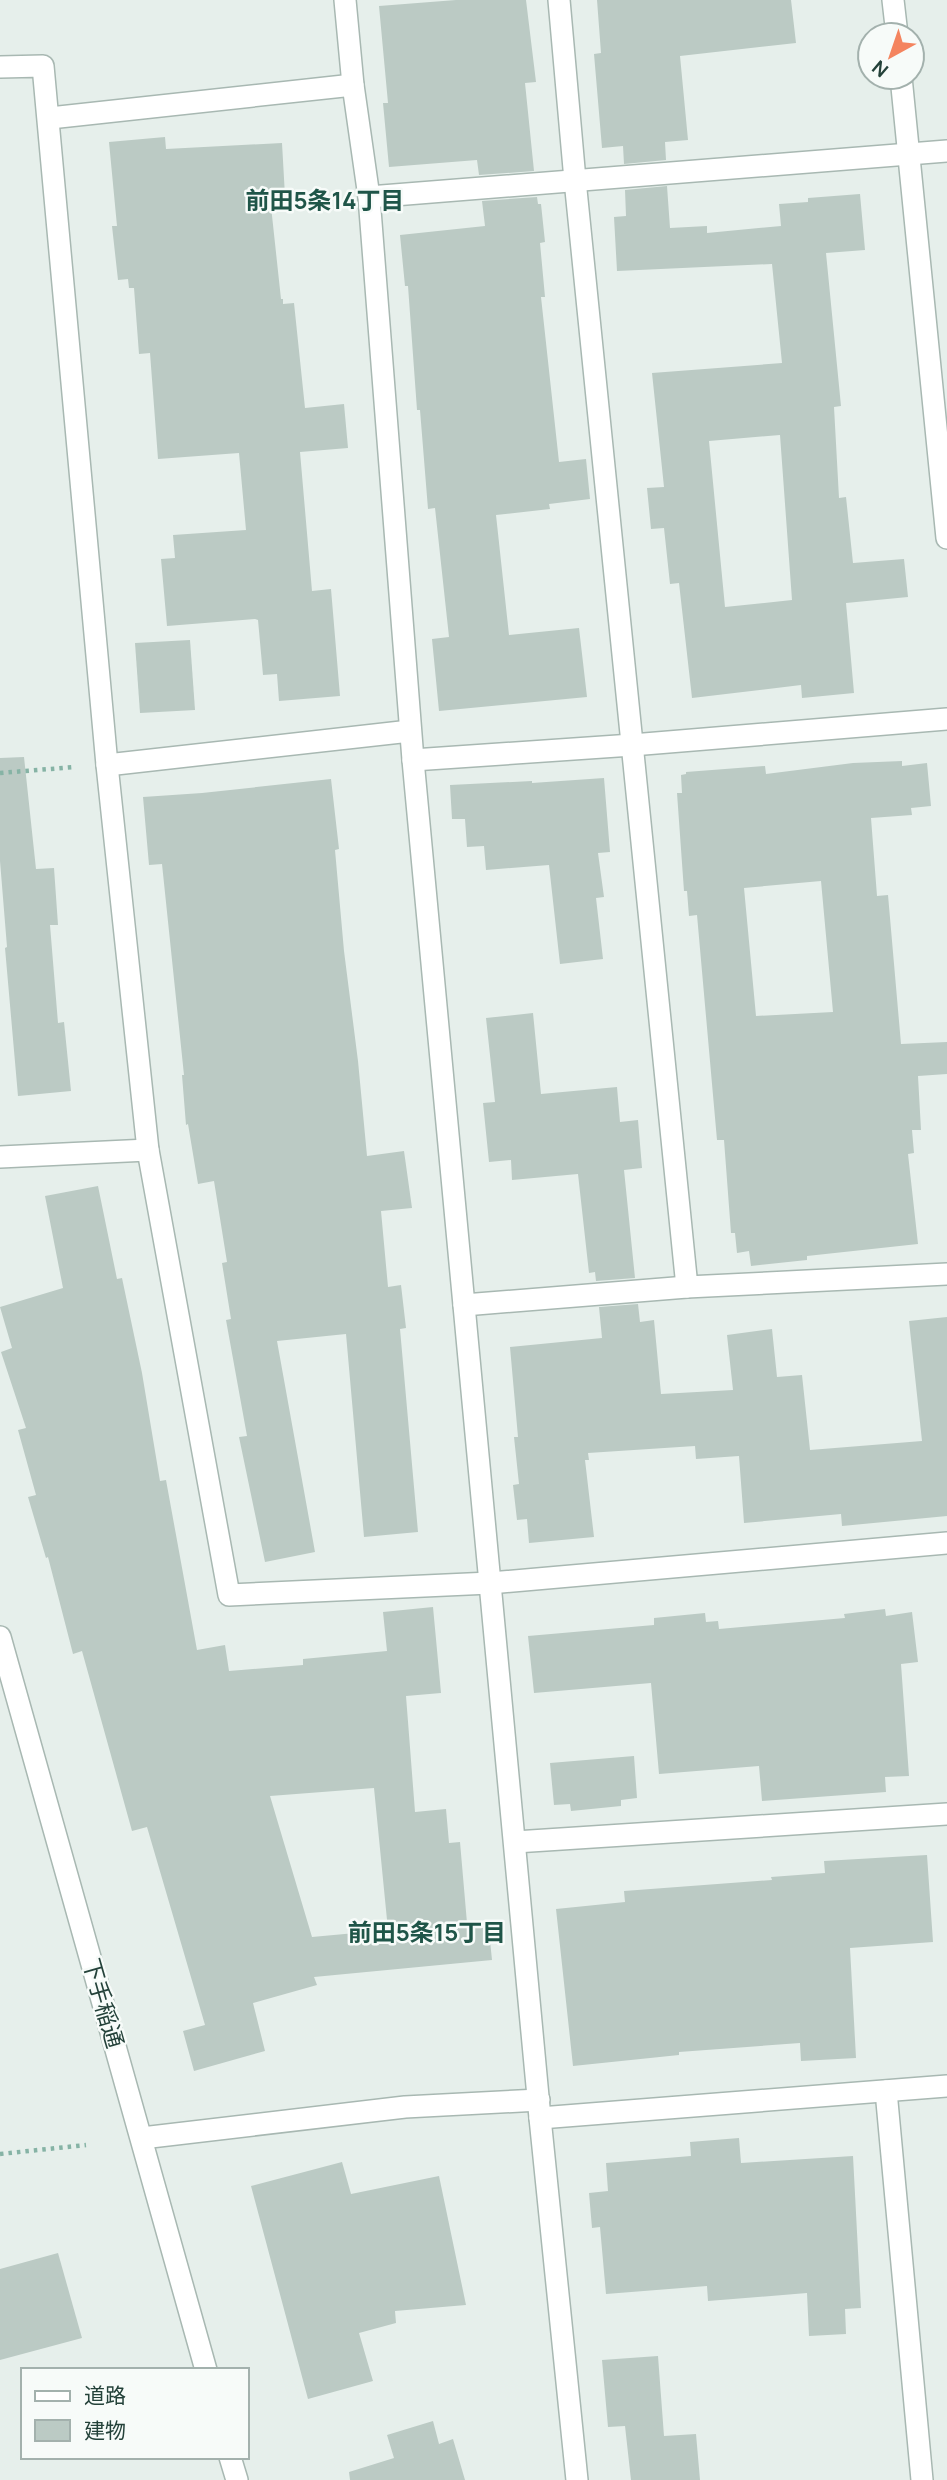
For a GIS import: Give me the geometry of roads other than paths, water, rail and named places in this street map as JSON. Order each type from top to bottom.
[{"type":"street","points":[[345,0],[353,85],[369,197],[410,731],[577,2480]]},
{"type":"street","points":[[559,0],[687,1287]]},
{"type":"street","points":[[893,0],[895,21]]},
{"type":"street","points":[[0,67],[43,66],[50,118],[107,765],[149,1150],[229,1595],[490,1583],[947,1543]]},
{"type":"street","points":[[50,118],[353,85]]},
{"type":"street","points":[[902,91],[947,538]]},
{"type":"street","points":[[369,197],[947,151]]},
{"type":"street","points":[[413,760],[947,719]]},
{"type":"street","points":[[107,765],[410,731]]},
{"type":"street","points":[[0,1157],[149,1150]]},
{"type":"street","points":[[464,1305],[687,1287],[947,1274]]},
{"type":"street","name":"下手稲通","points":[[0,1637],[205,2368]]},
{"type":"street","points":[[515,1842],[947,1814]]},
{"type":"street","points":[[142,2138],[405,2108],[540,2109],[947,2086]]},
{"type":"street","points":[[887,2091],[922,2480]]},
{"type":"street","points":[[231,2459],[237,2480]]},
{"type":"district","name":"前田5条14丁目","points":[[325,199]]},
{"type":"district","name":"前田5条15丁目","points":[[427,1931]]}]
